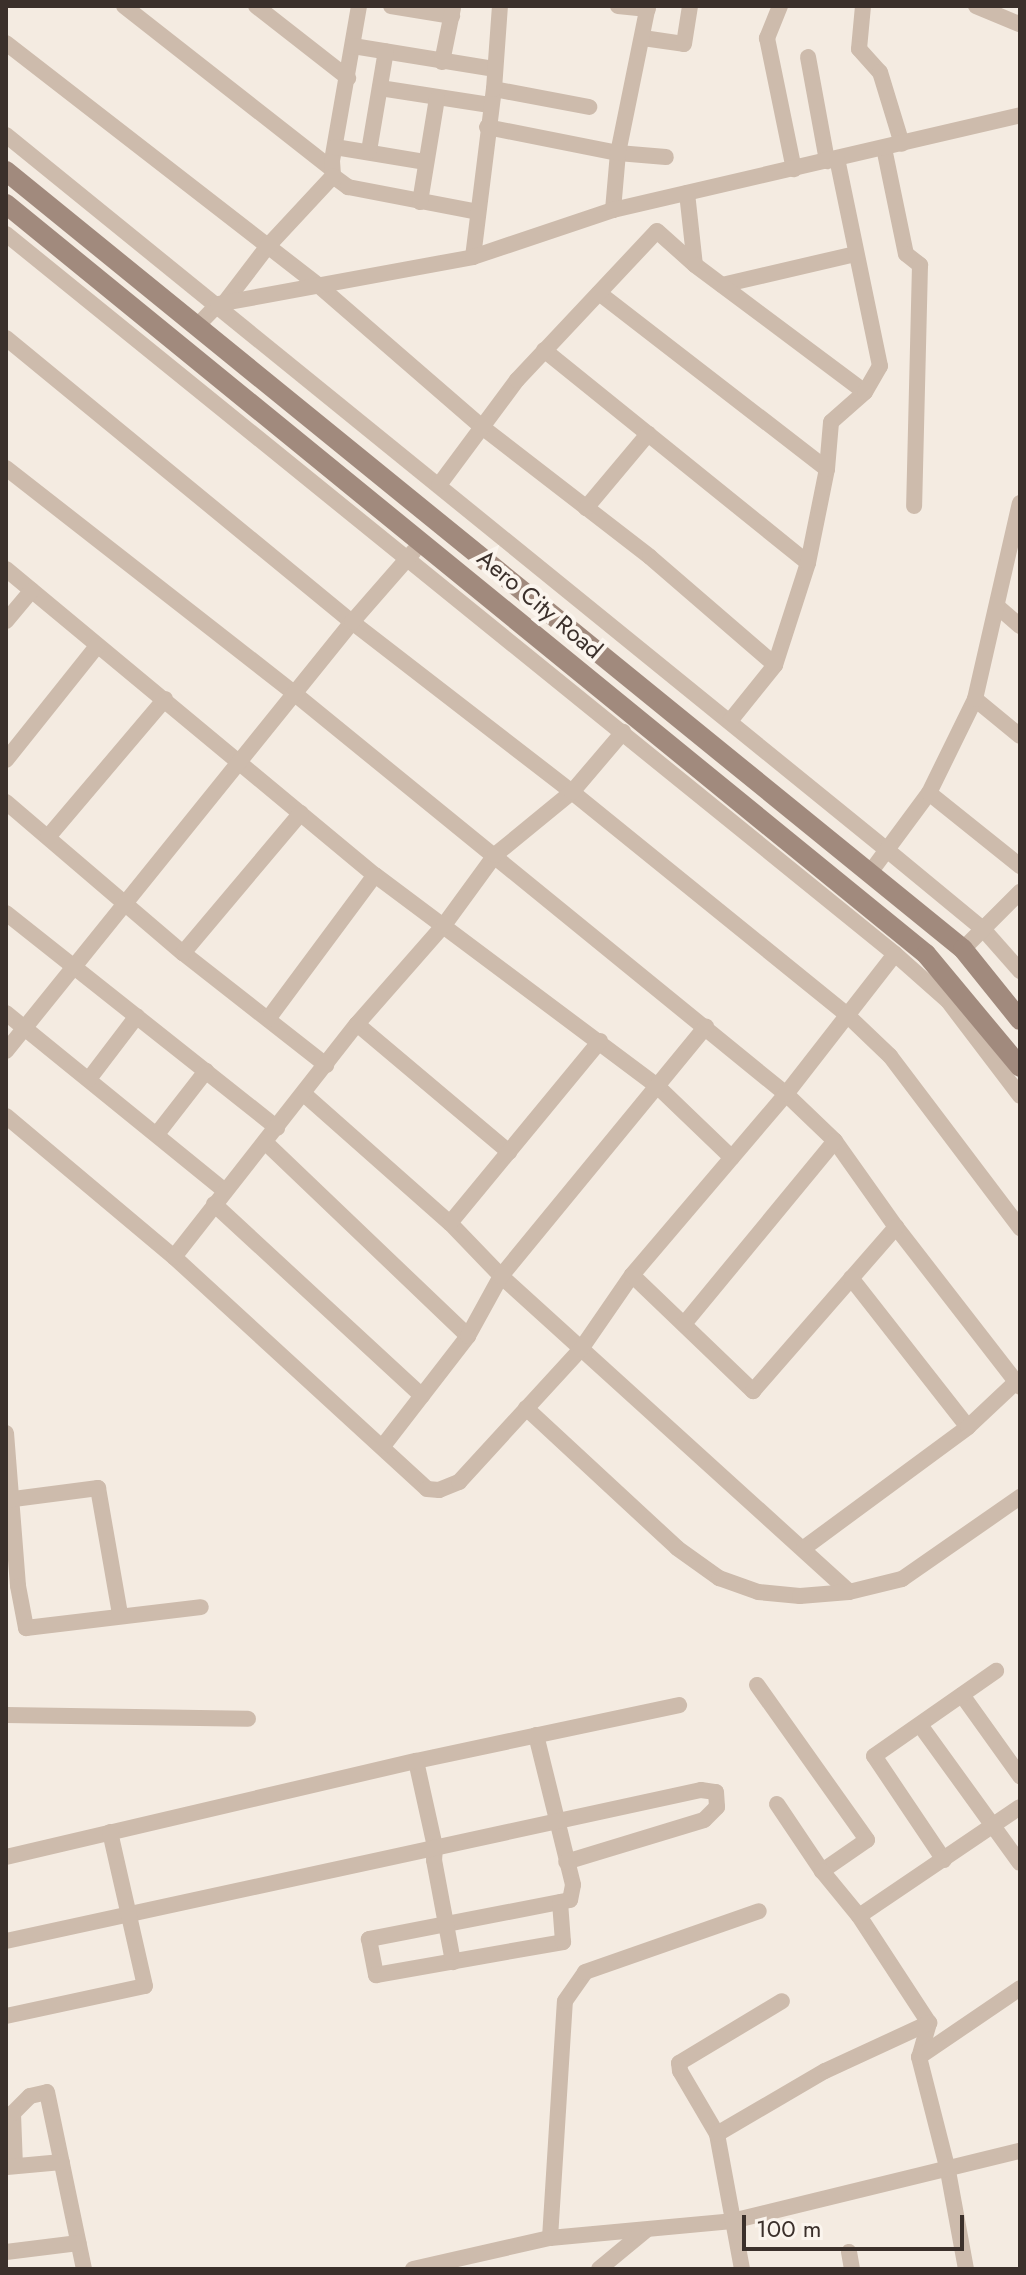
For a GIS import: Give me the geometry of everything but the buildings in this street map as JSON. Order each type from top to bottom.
[{"type":"street","points":[[124,6],[348,187],[478,212]]},
{"type":"street","points":[[256,6],[348,78]]},
{"type":"street","points":[[198,325],[222,303],[332,172],[359,6]]},
{"type":"street","points":[[391,6],[453,11],[442,62]]},
{"type":"street","points":[[473,257],[500,6]]},
{"type":"street","points":[[613,210],[618,153],[648,8],[618,6]]},
{"type":"street","points":[[643,38],[684,44],[690,6]]},
{"type":"street","points":[[780,6],[767,38],[794,169]]},
{"type":"street","points":[[863,6],[859,49],[880,72],[902,144]]},
{"type":"street","points":[[976,6],[1019,27]]},
{"type":"street","points":[[1017,6],[1019,27]]},
{"type":"street","points":[[6,43],[318,285],[482,427],[586,508],[775,665]]},
{"type":"street","points":[[353,46],[495,69]]},
{"type":"street","points":[[369,151],[386,51]]},
{"type":"street","points":[[730,721],[775,665],[808,563],[827,469],[831,422],[865,392],[880,366],[808,57]]},
{"type":"street","points":[[380,88],[437,98],[492,97],[589,107]]},
{"type":"street","points":[[420,202],[437,98]]},
{"type":"street","points":[[222,303],[473,257],[613,210],[1020,115]]},
{"type":"street","points":[[487,127],[618,153],[666,157]]},
{"type":"street","points":[[6,135],[222,303],[439,485],[983,929],[1020,971]]},
{"type":"street","points":[[335,147],[426,162]]},
{"type":"street","points":[[884,148],[906,254],[920,265],[914,506]]},
{"type":"street","name":"Aero City Road","points":[[6,171],[963,949],[1020,1020]]},
{"type":"street","points":[[687,193],[695,265]]},
{"type":"street","name":"Aero City Road","points":[[6,204],[926,954],[1020,1067]]},
{"type":"street","points":[[439,485],[517,380],[657,231],[695,265],[865,392]]},
{"type":"street","points":[[6,234],[408,556],[895,954],[948,1001],[1020,1096]]},
{"type":"street","points":[[722,285],[855,254]]},
{"type":"street","points":[[599,293],[827,469]]},
{"type":"street","points":[[6,338],[352,622],[572,792],[846,1014],[890,1056],[1020,1228]]},
{"type":"street","points":[[544,350],[808,563]]},
{"type":"street","points":[[586,508],[648,434]]},
{"type":"street","points":[[6,468],[295,694],[786,1094],[835,1141],[896,1227],[1018,1384],[968,1427],[804,1548]]},
{"type":"street","points":[[869,874],[929,793],[975,699],[1019,515]]},
{"type":"street","points":[[6,1051],[241,764],[352,622],[408,556],[424,542]]},
{"type":"street","points":[[6,569],[375,875],[656,1085],[732,1158]]},
{"type":"street","points":[[6,621],[32,590]]},
{"type":"street","points":[[998,607],[1020,626]]},
{"type":"street","points":[[6,760],[97,646]]},
{"type":"street","points":[[637,717],[656,698]]},
{"type":"street","points":[[48,837],[165,699]]},
{"type":"street","points":[[975,699],[1020,736]]},
{"type":"street","points":[[174,1257],[357,1024],[444,925],[495,855],[572,792],[623,732]]},
{"type":"street","points":[[929,793],[1020,866]]},
{"type":"street","points":[[6,802],[183,953],[326,1065]]},
{"type":"street","points":[[183,953],[301,813]]},
{"type":"street","points":[[268,1019],[375,875]]},
{"type":"street","points":[[963,949],[1020,892]]},
{"type":"street","points":[[6,913],[277,1128]]},
{"type":"street","points":[[6,1116],[174,1257],[427,1489],[439,1490],[459,1482],[581,1349],[632,1275],[786,1094],[895,954]]},
{"type":"street","points":[[6,1013],[157,1134],[422,1396]]},
{"type":"street","points":[[89,1079],[137,1016]]},
{"type":"street","points":[[357,1024],[509,1152]]},
{"type":"street","points":[[383,1446],[468,1336],[501,1276],[706,1026]]},
{"type":"street","points":[[450,1223],[600,1041]]},
{"type":"street","points":[[157,1134],[206,1071]]},
{"type":"street","points":[[304,1094],[450,1223],[501,1276],[849,1592]]},
{"type":"street","points":[[684,1324],[835,1141]]},
{"type":"street","points":[[265,1142],[468,1336]]},
{"type":"street","points":[[632,1275],[753,1391],[896,1227]]},
{"type":"street","points":[[851,1278],[968,1427]]},
{"type":"street","points":[[526,1408],[677,1548],[719,1578],[758,1592],[800,1596],[849,1592],[902,1579],[1020,1497]]},
{"type":"street","points":[[6,1433],[12,1588],[26,1628],[120,1614],[201,1607]]},
{"type":"street","points":[[9,1500],[98,1488],[120,1614]]},
{"type":"street","points":[[944,1860],[874,1756],[996,1671]]},
{"type":"street","points":[[757,1685],[867,1840],[822,1871]]},
{"type":"street","points":[[962,1695],[1020,1776]]},
{"type":"street","points":[[6,1857],[416,1761],[679,1705]]},
{"type":"street","points":[[6,1715],[248,1719]]},
{"type":"street","points":[[920,1725],[1020,1863]]},
{"type":"street","points":[[536,1735],[574,1890],[570,1900],[369,1939],[376,1975],[563,1942],[560,1902]]},
{"type":"street","points":[[416,1761],[435,1847],[434,1860],[453,1962]]},
{"type":"street","points":[[6,1941],[701,1790],[712,1790],[718,1797],[712,1816],[704,1820],[566,1862]]},
{"type":"street","points":[[777,1804],[822,1871],[859,1916],[929,2023],[919,2057],[948,2171],[966,2269]]},
{"type":"street","points":[[859,1916],[1020,1807]]},
{"type":"street","points":[[6,2016],[145,1986],[110,1832]]},
{"type":"street","points":[[550,2238],[565,2001],[585,1972],[759,1911]]},
{"type":"street","points":[[919,2057],[1020,1988]]},
{"type":"street","points":[[742,2269],[717,2134],[680,2071],[679,2063],[782,2001]]},
{"type":"street","points":[[717,2134],[825,2071],[929,2023]]},
{"type":"street","points":[[62,2162],[10,2167],[13,2113],[30,2096],[47,2092],[62,2162],[78,2243],[84,2269]]},
{"type":"street","points":[[413,2269],[550,2238],[732,2221],[948,2171],[1020,2151]]},
{"type":"street","points":[[602,2268],[645,2231]]},
{"type":"street","points":[[6,2252],[78,2243]]}]
